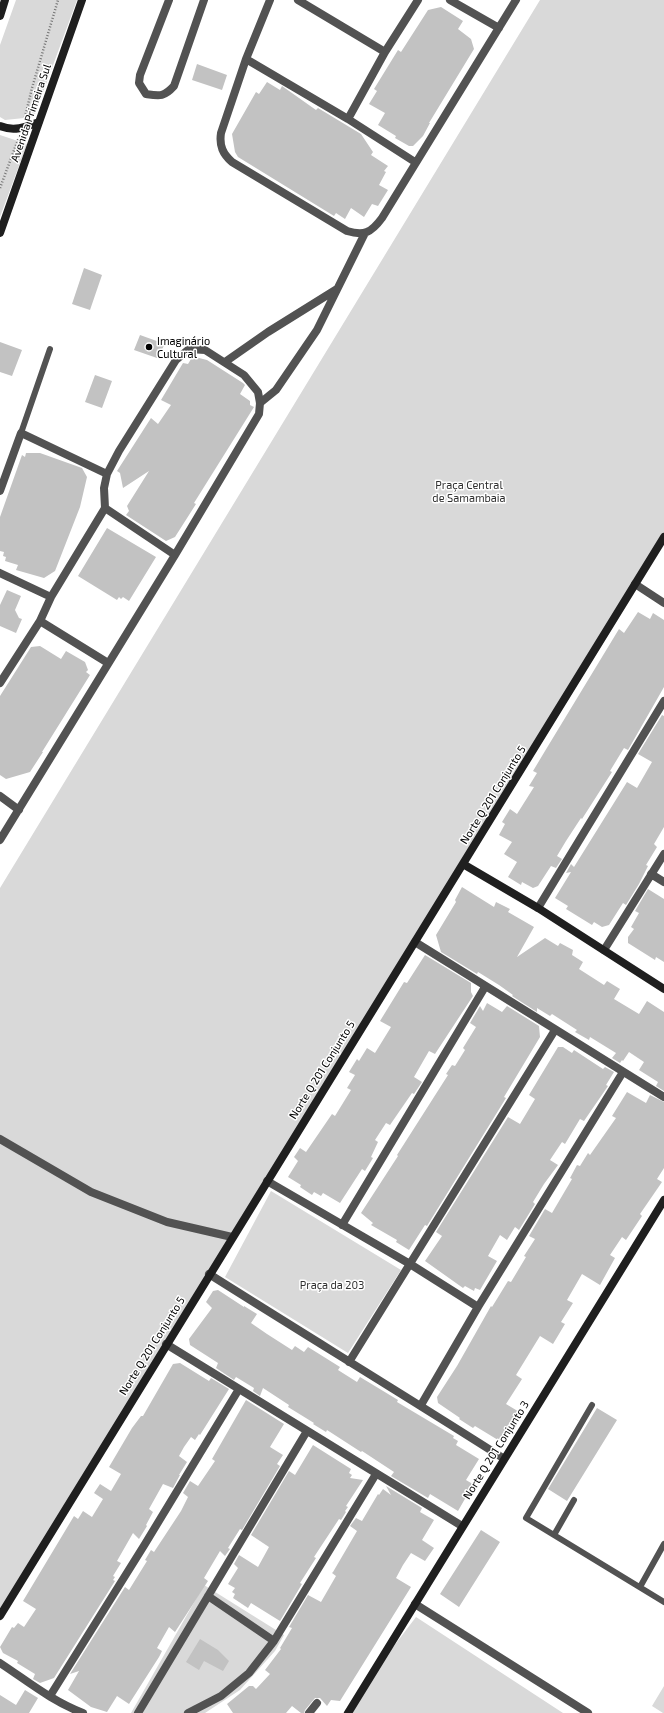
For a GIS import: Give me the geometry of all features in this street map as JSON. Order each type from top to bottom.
[{"type":"street","points":[[0,16],[5,0]]},
{"type":"street","name":"Avenida Primeira Sul","points":[[0,233],[82,0]]},
{"type":"street","points":[[169,0],[140,75],[139,83],[146,94],[160,96],[168,93],[174,86],[204,0]]},
{"type":"street","points":[[270,0],[246,59],[221,133],[220,141],[225,155],[232,162],[347,231],[356,234],[365,233],[375,227],[516,0]]},
{"type":"street","points":[[298,0],[385,52]]},
{"type":"street","points":[[348,119],[385,52],[418,0]]},
{"type":"street","points":[[450,0],[499,28]]},
{"type":"street","points":[[246,59],[348,119],[415,162]]},
{"type":"street","points":[[0,126],[7,130],[23,129],[39,122]]},
{"type":"street","points":[[260,403],[276,390],[317,330],[365,233]]},
{"type":"street","points":[[225,362],[268,332],[337,289]]},
{"type":"street","points":[[0,683],[40,621],[51,597],[105,508],[104,488],[107,474],[176,360],[189,349],[205,350],[244,375],[258,392],[260,403],[259,414],[175,555],[0,840]]},
{"type":"street","points":[[0,491],[21,433],[107,474]]},
{"type":"street","points":[[105,508],[175,555]]},
{"type":"street","name":"Norte Q 201 Conjunto 5","points":[[0,1616],[209,1274],[664,537]]},
{"type":"street","points":[[0,573],[51,597]]},
{"type":"street","points":[[636,584],[664,603]]},
{"type":"street","points":[[40,621],[108,663]]},
{"type":"street","points":[[538,908],[664,701]]},
{"type":"street","points":[[0,796],[19,810]]},
{"type":"street","points":[[604,950],[664,854]]},
{"type":"street","points":[[463,864],[538,908],[664,989]]},
{"type":"street","points":[[652,874],[664,882]]},
{"type":"street","points":[[415,942],[485,987],[664,1097]]},
{"type":"street","points":[[342,1225],[485,987]]},
{"type":"street","points":[[349,1362],[555,1030]]},
{"type":"street","points":[[421,1405],[478,1307],[623,1072]]},
{"type":"street","points":[[0,1139],[91,1192],[167,1222],[232,1238]]},
{"type":"street","points":[[267,1180],[410,1264],[478,1307]]},
{"type":"street","name":"Norte Q 201 Conjunto 3","points":[[348,1713],[664,1200]]},
{"type":"street","points":[[209,1274],[504,1458]]},
{"type":"street","points":[[166,1344],[462,1526]]},
{"type":"street","points":[[50,1696],[145,1544],[239,1389]]},
{"type":"street","points":[[138,1713],[307,1431]]},
{"type":"street","points":[[188,1713],[221,1696],[249,1673],[274,1641],[376,1474]]},
{"type":"street","points":[[208,1596],[274,1641]]},
{"type":"street","points":[[415,1604],[585,1712]]},
{"type":"street","points":[[0,1663],[50,1696],[83,1713]]},
{"type":"street","points":[[310,1713],[317,1703]]},
{"type":"lane","points":[[21,433],[50,349]]},
{"type":"lane","points":[[592,1405],[526,1518],[664,1602]]},
{"type":"lane","points":[[554,1535],[574,1500]]},
{"type":"lane","points":[[640,1587],[664,1544]]},
{"type":"path","points":[[0,188],[23,129],[32,88],[58,0]]},
{"type":"green space","points":[[16,0],[77,0],[34,117],[5,120],[0,117],[0,45]]},
{"type":"green space","name":"Praça Central de Samambaia","points":[[540,0],[664,0],[664,545],[0,1617],[0,888]]},
{"type":"green space","points":[[0,135],[27,144],[0,217]]},
{"type":"green space","name":"Praça da 203","points":[[271,1191],[401,1270],[348,1353],[225,1277]]},
{"type":"green space","points":[[204,1585],[284,1635],[275,1651],[240,1690],[205,1713],[131,1713]]},
{"type":"green space","points":[[416,1617],[563,1713],[343,1713]]},
{"type":"green space","points":[[664,1686],[664,1713],[663,1713],[652,1706]]},
{"type":"building","points":[[441,7],[463,21],[458,29],[471,39],[474,49],[429,123],[423,136],[413,146],[409,146],[395,138],[396,136],[378,125],[385,113],[369,104],[377,91],[374,89],[398,50],[401,52],[428,10]]},
{"type":"building","points":[[197,64],[227,75],[222,90],[192,80]]},
{"type":"building","points":[[267,82],[280,90],[282,86],[316,110],[318,108],[361,134],[373,152],[371,155],[388,166],[384,171],[386,172],[379,185],[388,190],[378,206],[372,204],[364,217],[351,208],[345,219],[336,213],[334,216],[238,157],[235,152],[232,134],[256,92],[259,94]]},
{"type":"building","points":[[84,268],[102,275],[90,310],[72,304]]},
{"type":"building","name":"Imaginário Cultural","points":[[140,335],[165,344],[157,358],[134,350]]},
{"type":"building","points":[[0,342],[22,350],[12,376],[0,372]]},
{"type":"building","points":[[195,357],[207,360],[243,383],[245,385],[240,394],[250,401],[250,405],[254,407],[194,503],[196,504],[175,537],[166,541],[126,515],[129,511],[127,506],[149,471],[123,488],[120,473],[117,471],[151,418],[158,424],[171,405],[161,400],[183,363],[188,364],[191,359]]},
{"type":"building","points":[[95,375],[112,381],[102,408],[85,402]]},
{"type":"building","points":[[26,453],[40,453],[82,468],[87,477],[80,507],[55,571],[44,578],[16,570],[18,565],[5,561],[6,557],[3,556],[4,552],[0,551],[0,517],[22,455],[25,457]]},
{"type":"building","points":[[107,528],[156,557],[129,601],[123,597],[121,599],[119,597],[117,600],[78,576]]},
{"type":"building","points":[[7,590],[21,596],[15,610],[19,618],[22,619],[16,633],[0,626],[0,605]]},
{"type":"building","points":[[638,612],[650,619],[653,613],[664,620],[664,687],[628,750],[624,748],[610,771],[612,772],[557,856],[562,859],[556,868],[551,866],[538,886],[533,888],[522,882],[521,885],[508,877],[517,862],[504,854],[512,842],[499,835],[505,824],[502,822],[510,809],[517,814],[534,787],[529,786],[537,773],[533,771],[619,629],[624,633]]},
{"type":"building","points":[[40,646],[61,659],[66,651],[85,662],[88,670],[86,672],[90,675],[30,772],[6,779],[0,775],[0,696],[31,647]]},
{"type":"building","points":[[662,715],[664,716],[664,827],[654,844],[657,847],[646,865],[648,866],[626,905],[623,903],[609,925],[602,927],[594,922],[592,925],[566,909],[568,906],[555,898],[571,872],[566,873],[571,864],[574,867],[627,782],[637,788],[652,762],[638,754]]},
{"type":"building","points":[[462,887],[494,907],[496,902],[510,909],[508,912],[534,927],[517,957],[545,938],[558,946],[560,943],[573,950],[572,955],[583,962],[579,969],[604,985],[607,981],[620,989],[614,999],[639,1014],[647,1001],[664,1012],[664,1091],[656,1086],[658,1082],[639,1070],[644,1062],[629,1052],[620,1063],[612,1058],[616,1053],[590,1037],[589,1040],[575,1032],[577,1030],[552,1014],[550,1016],[537,1008],[537,1012],[512,996],[513,995],[499,985],[478,972],[477,974],[441,952],[436,935],[456,902],[455,900]]},
{"type":"building","points":[[648,889],[664,899],[664,962],[656,957],[655,960],[628,943],[628,937],[634,929],[631,927],[639,913],[635,911]]},
{"type":"building","points":[[425,955],[471,983],[471,992],[473,996],[435,1054],[429,1051],[414,1077],[422,1082],[414,1094],[412,1093],[390,1125],[386,1123],[375,1140],[378,1142],[371,1157],[373,1158],[365,1171],[362,1169],[340,1203],[323,1193],[321,1196],[314,1192],[312,1195],[300,1187],[301,1185],[288,1177],[298,1161],[294,1157],[300,1148],[306,1152],[332,1114],[335,1116],[351,1090],[347,1088],[355,1075],[349,1072],[357,1059],[359,1061],[367,1048],[375,1053],[391,1027],[380,1021],[404,982],[407,983]]},
{"type":"building","points":[[487,1003],[502,1012],[507,1006],[539,1026],[540,1037],[504,1097],[506,1098],[427,1226],[425,1225],[409,1250],[396,1242],[397,1240],[371,1225],[373,1223],[361,1213],[448,1075],[446,1074],[452,1065],[455,1066],[465,1050],[463,1048],[476,1027],[470,1023],[480,1006],[483,1011]]},
{"type":"building","points":[[558,1047],[563,1047],[572,1053],[574,1050],[603,1069],[605,1067],[614,1072],[606,1085],[608,1086],[584,1121],[580,1119],[565,1144],[562,1142],[550,1160],[558,1165],[533,1202],[535,1204],[519,1230],[515,1227],[507,1240],[500,1235],[488,1256],[497,1261],[480,1290],[475,1288],[474,1291],[465,1286],[463,1288],[425,1261],[442,1236],[436,1232],[508,1117],[520,1124],[535,1099],[529,1095]]},
{"type":"building","points":[[627,1092],[646,1103],[650,1095],[664,1102],[664,1168],[657,1179],[662,1182],[640,1214],[642,1216],[626,1240],[622,1237],[610,1255],[615,1258],[600,1285],[582,1274],[567,1300],[573,1303],[561,1322],[565,1324],[553,1344],[540,1336],[516,1375],[522,1379],[506,1404],[521,1413],[506,1438],[498,1440],[475,1426],[473,1428],[459,1419],[460,1418],[438,1403],[437,1397],[457,1366],[491,1306],[492,1307],[508,1281],[511,1282],[526,1257],[524,1256],[535,1239],[529,1236],[545,1209],[552,1213],[572,1179],[570,1178],[577,1165],[580,1166],[588,1153],[590,1155],[616,1118],[612,1116]]},
{"type":"building","points":[[218,1290],[257,1314],[251,1323],[267,1334],[292,1350],[295,1346],[304,1352],[308,1347],[340,1367],[338,1370],[357,1382],[360,1377],[398,1400],[397,1402],[454,1436],[453,1438],[458,1441],[456,1445],[479,1459],[466,1480],[476,1486],[468,1498],[466,1497],[458,1511],[430,1494],[428,1498],[391,1476],[394,1472],[327,1430],[326,1432],[313,1424],[314,1423],[288,1407],[289,1405],[263,1388],[260,1396],[253,1391],[254,1388],[236,1377],[234,1380],[216,1368],[218,1363],[190,1345],[189,1339],[212,1308],[206,1302],[213,1291]]},
{"type":"building","points":[[180,1363],[209,1381],[211,1378],[229,1389],[200,1435],[199,1434],[195,1440],[191,1437],[184,1447],[179,1456],[187,1462],[173,1488],[163,1484],[149,1509],[153,1512],[146,1525],[147,1526],[139,1539],[133,1533],[117,1561],[121,1563],[113,1576],[115,1577],[113,1580],[115,1581],[54,1678],[40,1683],[33,1679],[35,1674],[17,1663],[18,1661],[3,1653],[0,1647],[12,1627],[14,1628],[18,1623],[24,1627],[36,1609],[23,1601],[74,1516],[78,1519],[83,1511],[92,1517],[103,1499],[94,1493],[100,1484],[111,1491],[121,1474],[109,1467],[132,1428],[141,1416],[143,1416],[173,1364]]},
{"type":"building","points":[[246,1400],[284,1424],[270,1447],[283,1455],[277,1464],[280,1466],[242,1530],[240,1529],[228,1548],[230,1549],[225,1556],[220,1551],[204,1578],[208,1581],[175,1632],[169,1627],[157,1648],[162,1651],[159,1657],[129,1704],[117,1696],[107,1712],[91,1707],[68,1690],[79,1671],[70,1674],[125,1587],[129,1590],[147,1561],[145,1560],[151,1550],[154,1552],[181,1511],[188,1497],[183,1493],[190,1481],[198,1486],[215,1461],[212,1459]]},
{"type":"building","points":[[597,1408],[617,1420],[567,1501],[548,1489]]},
{"type":"building","points":[[313,1445],[351,1469],[349,1473],[352,1475],[350,1478],[363,1480],[346,1506],[348,1507],[341,1520],[339,1519],[314,1557],[316,1558],[300,1583],[302,1584],[280,1621],[251,1603],[248,1608],[233,1598],[235,1594],[232,1592],[235,1588],[228,1584],[238,1568],[234,1564],[239,1555],[258,1567],[269,1547],[251,1535],[289,1471],[295,1475]]},
{"type":"building","points":[[386,1486],[422,1508],[420,1512],[434,1520],[422,1540],[434,1548],[425,1561],[411,1553],[403,1565],[396,1578],[411,1587],[340,1701],[331,1700],[327,1706],[320,1698],[315,1698],[304,1713],[301,1713],[292,1706],[286,1713],[233,1713],[227,1704],[249,1686],[253,1686],[256,1689],[270,1674],[265,1670],[281,1649],[280,1648],[292,1628],[289,1627],[308,1595],[321,1602],[336,1576],[332,1573],[357,1531],[350,1526],[356,1518],[362,1521],[378,1494],[379,1495],[383,1489],[391,1495]]},
{"type":"building","points":[[481,1530],[500,1542],[459,1607],[440,1594]]},
{"type":"building","points":[[200,1639],[218,1650],[229,1661],[223,1671],[204,1661],[199,1670],[186,1662]]},
{"type":"building","points":[[25,1690],[38,1698],[29,1713],[0,1713],[0,1695],[16,1705]]},
{"type":"place","name":"Imaginário Cultural","points":[[149,347]]}]
